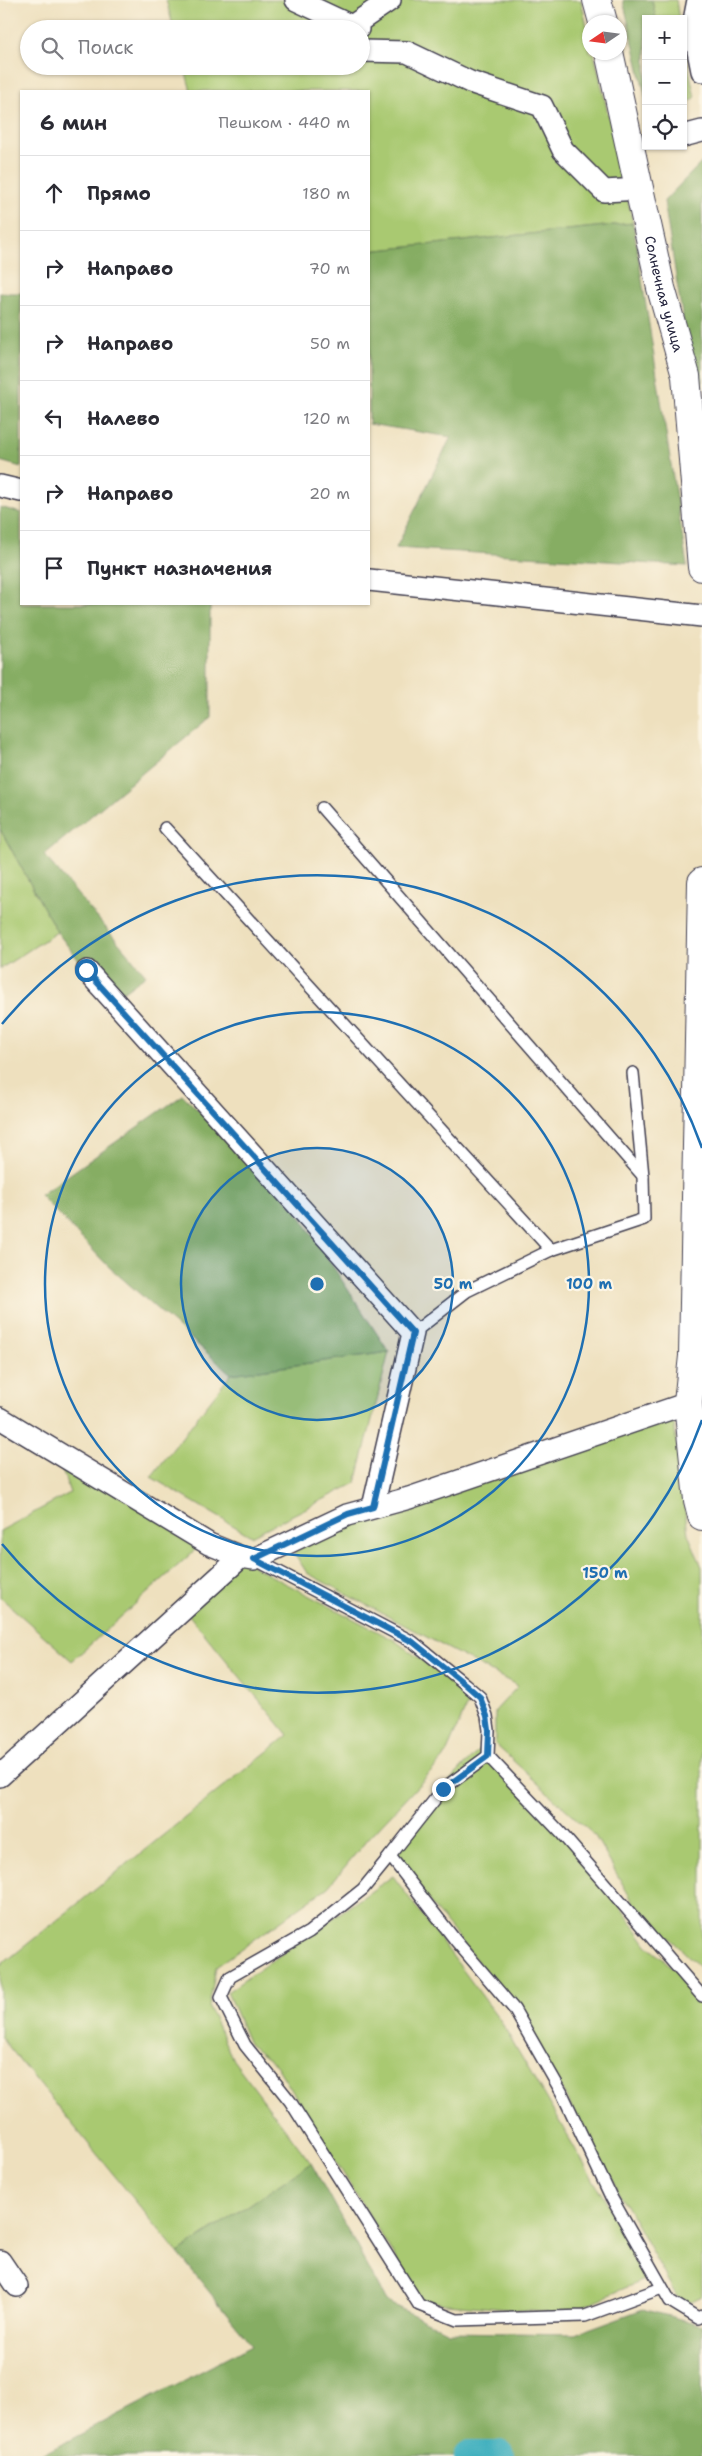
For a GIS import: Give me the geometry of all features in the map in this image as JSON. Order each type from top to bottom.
[{"type":"street","points":[[296,0],[340,20]]},
{"type":"street","points":[[366,20],[390,0]]},
{"type":"street","points":[[598,0],[601,15]]},
{"type":"street","points":[[698,0],[693,26],[702,71]]},
{"type":"street","points":[[370,34],[470,82],[542,106],[563,150],[604,191],[640,189]]},
{"type":"street","points":[[370,51],[407,52]]},
{"type":"street","name":"Солнечная улица","points":[[611,60],[638,147],[640,189],[661,288],[686,376],[702,567]]},
{"type":"street","points":[[687,135],[702,131]]},
{"type":"street","points":[[0,486],[20,491]]},
{"type":"street","points":[[370,580],[702,616]]},
{"type":"street","points":[[702,882],[698,1352],[688,1403],[698,1500],[702,1516]]},
{"type":"street","points":[[86,970],[413,1333],[373,1507]]},
{"type":"street","points":[[0,1776],[247,1558],[348,1514],[408,1498],[688,1403]]},
{"type":"street","points":[[0,1418],[209,1544],[247,1558]]},
{"type":"street","points":[[0,2261],[17,2286]]},
{"type":"lane","points":[[322,808],[643,1176]]},
{"type":"lane","points":[[165,828],[551,1250]]},
{"type":"lane","points":[[413,1333],[468,1291],[551,1250],[644,1219],[643,1176],[633,1073]]},
{"type":"lane","points":[[247,1558],[413,1642],[480,1697],[487,1716],[489,1730],[488,1756],[561,1833],[702,1996]]},
{"type":"lane","points":[[488,1756],[443,1789],[363,1889],[310,1932],[230,1977],[220,1997],[245,2045],[290,2101],[419,2305],[457,2320],[585,2316],[662,2288]]},
{"type":"lane","points":[[390,1856],[456,1941],[514,2009],[562,2093],[611,2197],[670,2301],[698,2318],[702,2316]]},
{"type":"green space","points":[[166,0],[581,0],[584,15],[582,15],[582,60],[596,60],[633,223],[370,251],[370,90],[191,90],[187,75],[370,75],[370,20],[172,20]]},
{"type":"green space","points":[[623,0],[652,0],[655,15],[642,15],[642,82],[627,15]]},
{"type":"green space","points":[[652,0],[676,0],[678,15],[655,15]]},
{"type":"green space","points":[[687,59],[695,98],[687,103]]},
{"type":"green space","points":[[702,162],[702,440],[664,201]]},
{"type":"green space","points":[[633,223],[687,566],[396,548],[451,437],[370,424],[370,251]]},
{"type":"green space","points":[[0,293],[20,293],[20,467],[0,461]]},
{"type":"green space","points":[[0,507],[20,513],[20,605],[210,605],[210,717],[44,855],[146,975],[110,1001],[57,932],[0,829]]},
{"type":"green space","points":[[0,829],[57,932],[0,969]]},
{"type":"green space","points":[[183,1095],[294,1207],[389,1352],[231,1374],[108,1266],[40,1195]]},
{"type":"green space","points":[[389,1352],[356,1483],[251,1536],[151,1477],[231,1374]]},
{"type":"green space","points":[[673,1416],[688,1534],[702,1567],[702,1969],[634,1904],[595,1836],[495,1744],[495,1711],[518,1686],[307,1573],[293,1551],[375,1512]]},
{"type":"green space","points":[[60,1464],[204,1542],[72,1661],[0,1597],[0,1531],[70,1493]]},
{"type":"green space","points":[[239,1559],[394,1640],[471,1696],[444,1758],[367,1840],[328,1887],[216,1967],[209,2007],[233,2060],[311,2163],[178,2253],[0,2036],[0,1966],[288,1735],[183,1608]]},
{"type":"green space","points":[[479,1750],[580,1849],[647,1945],[702,1993],[702,2296],[682,2306],[519,2013],[386,1848]]},
{"type":"green space","points":[[393,1876],[500,2020],[650,2277],[566,2314],[423,2302],[276,2065],[249,2044],[227,1992]]},
{"type":"green space","points":[[311,2163],[387,2302],[448,2332],[575,2334],[643,2309],[702,2325],[702,2456],[39,2456],[252,2345],[178,2253]]},
{"type":"waterway","points":[[470,2456],[499,2456]]},
{"type":"route","points":[[86,970],[413,1333],[373,1507],[348,1514],[254,1559],[413,1642],[480,1697],[487,1716],[489,1730],[488,1756],[443,1789]]}]
